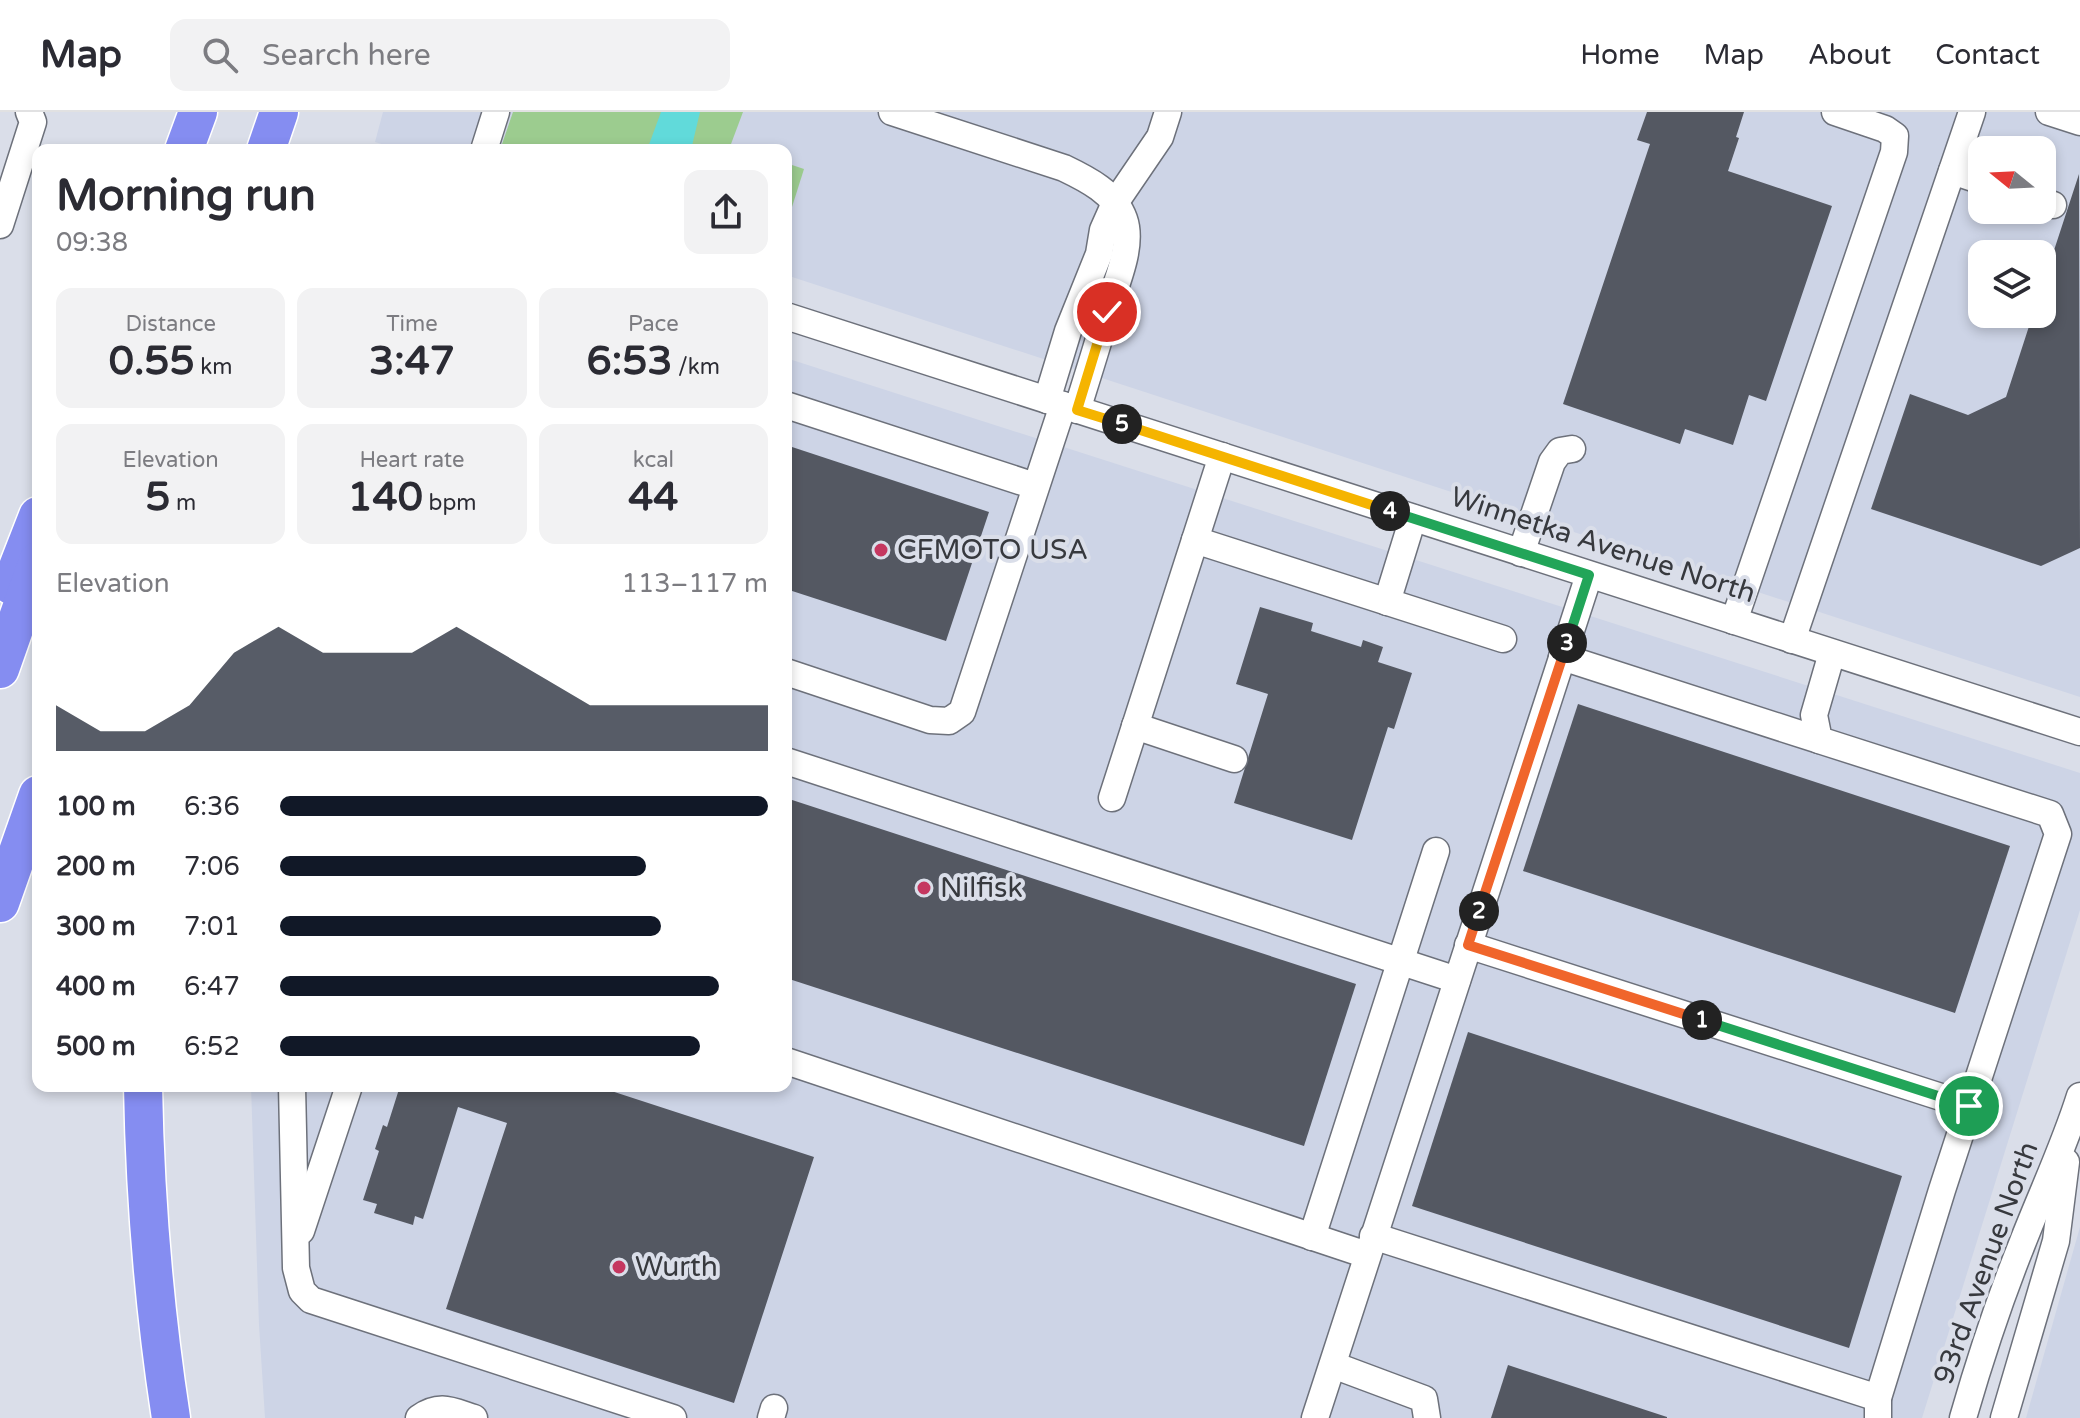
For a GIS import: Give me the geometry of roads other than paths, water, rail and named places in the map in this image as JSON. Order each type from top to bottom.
[{"type":"highway","points":[[186,144],[198,112]]},
{"type":"highway","points":[[268,144],[279,112]]},
{"type":"highway","points":[[279,144],[288,112]]},
{"type":"highway","points":[[0,611],[32,531]]},
{"type":"highway","points":[[0,669],[32,578]]},
{"type":"highway","points":[[0,903],[32,812]]},
{"type":"highway","points":[[119,1092],[127,1255],[146,1418]]},
{"type":"highway","points":[[143,1092],[144,1148],[157,1320],[171,1418]]},
{"type":"street","points":[[0,225],[33,122],[29,112]]},
{"type":"street","points":[[486,144],[496,112]]},
{"type":"street","points":[[792,674],[930,720],[949,721],[962,712],[1062,405],[1103,325],[1122,267],[1125,220],[1115,203],[1100,188],[1064,168],[892,112]]},
{"type":"street","points":[[1062,405],[1068,331],[1088,287],[1103,230],[1115,203],[1160,137],[1168,112]]},
{"type":"street","points":[[1734,621],[1894,152],[1895,136],[1885,129],[1835,112]]},
{"type":"street","points":[[1792,640],[1972,112]]},
{"type":"street","points":[[2049,112],[2080,122]]},
{"type":"street","points":[[1952,171],[1968,176]]},
{"type":"street","points":[[1075,316],[1103,325]]},
{"type":"street","name":"Winnetka Avenue North","points":[[792,318],[2080,732]]},
{"type":"street","points":[[792,407],[1035,486]]},
{"type":"street","points":[[1521,553],[1552,462],[1560,451],[1572,449]]},
{"type":"street","points":[[1112,798],[1222,456]]},
{"type":"street","points":[[1387,602],[1413,518]]},
{"type":"street","points":[[1195,540],[1503,639]]},
{"type":"street","points":[[1315,1418],[1589,575]]},
{"type":"street","points":[[1819,740],[1814,715],[1832,653]]},
{"type":"street","points":[[792,1063],[1312,1237],[1370,1245],[1878,1408],[1969,1106],[2058,834],[2050,814],[1562,657]]},
{"type":"street","points":[[1135,726],[1234,759]]},
{"type":"street","points":[[792,763],[1457,980]]},
{"type":"street","points":[[1312,1237],[1436,851]]},
{"type":"street","points":[[1468,945],[1969,1106]]},
{"type":"street","points":[[292,1092],[296,1268],[302,1291],[311,1300],[673,1418]]},
{"type":"street","points":[[296,1248],[347,1092]]},
{"type":"street","name":"93rd Avenue North","points":[[1963,1418],[1985,1344],[2070,1130],[2080,1096]]},
{"type":"street","name":"93rd Avenue North","points":[[2004,1418],[2056,1241],[2070,1130]]},
{"type":"street","points":[[1333,1365],[1424,1399],[1427,1418]]},
{"type":"street","points":[[419,1418],[430,1410],[446,1409],[474,1418]]},
{"type":"water","points":[[661,112],[700,112],[692,144],[649,144]]},
{"type":"place","name":"CFMOTO USA","points":[[881,550]]},
{"type":"place","name":"Nilfisk","points":[[924,888]]},
{"type":"place","name":"Wurth","points":[[619,1267]]}]
